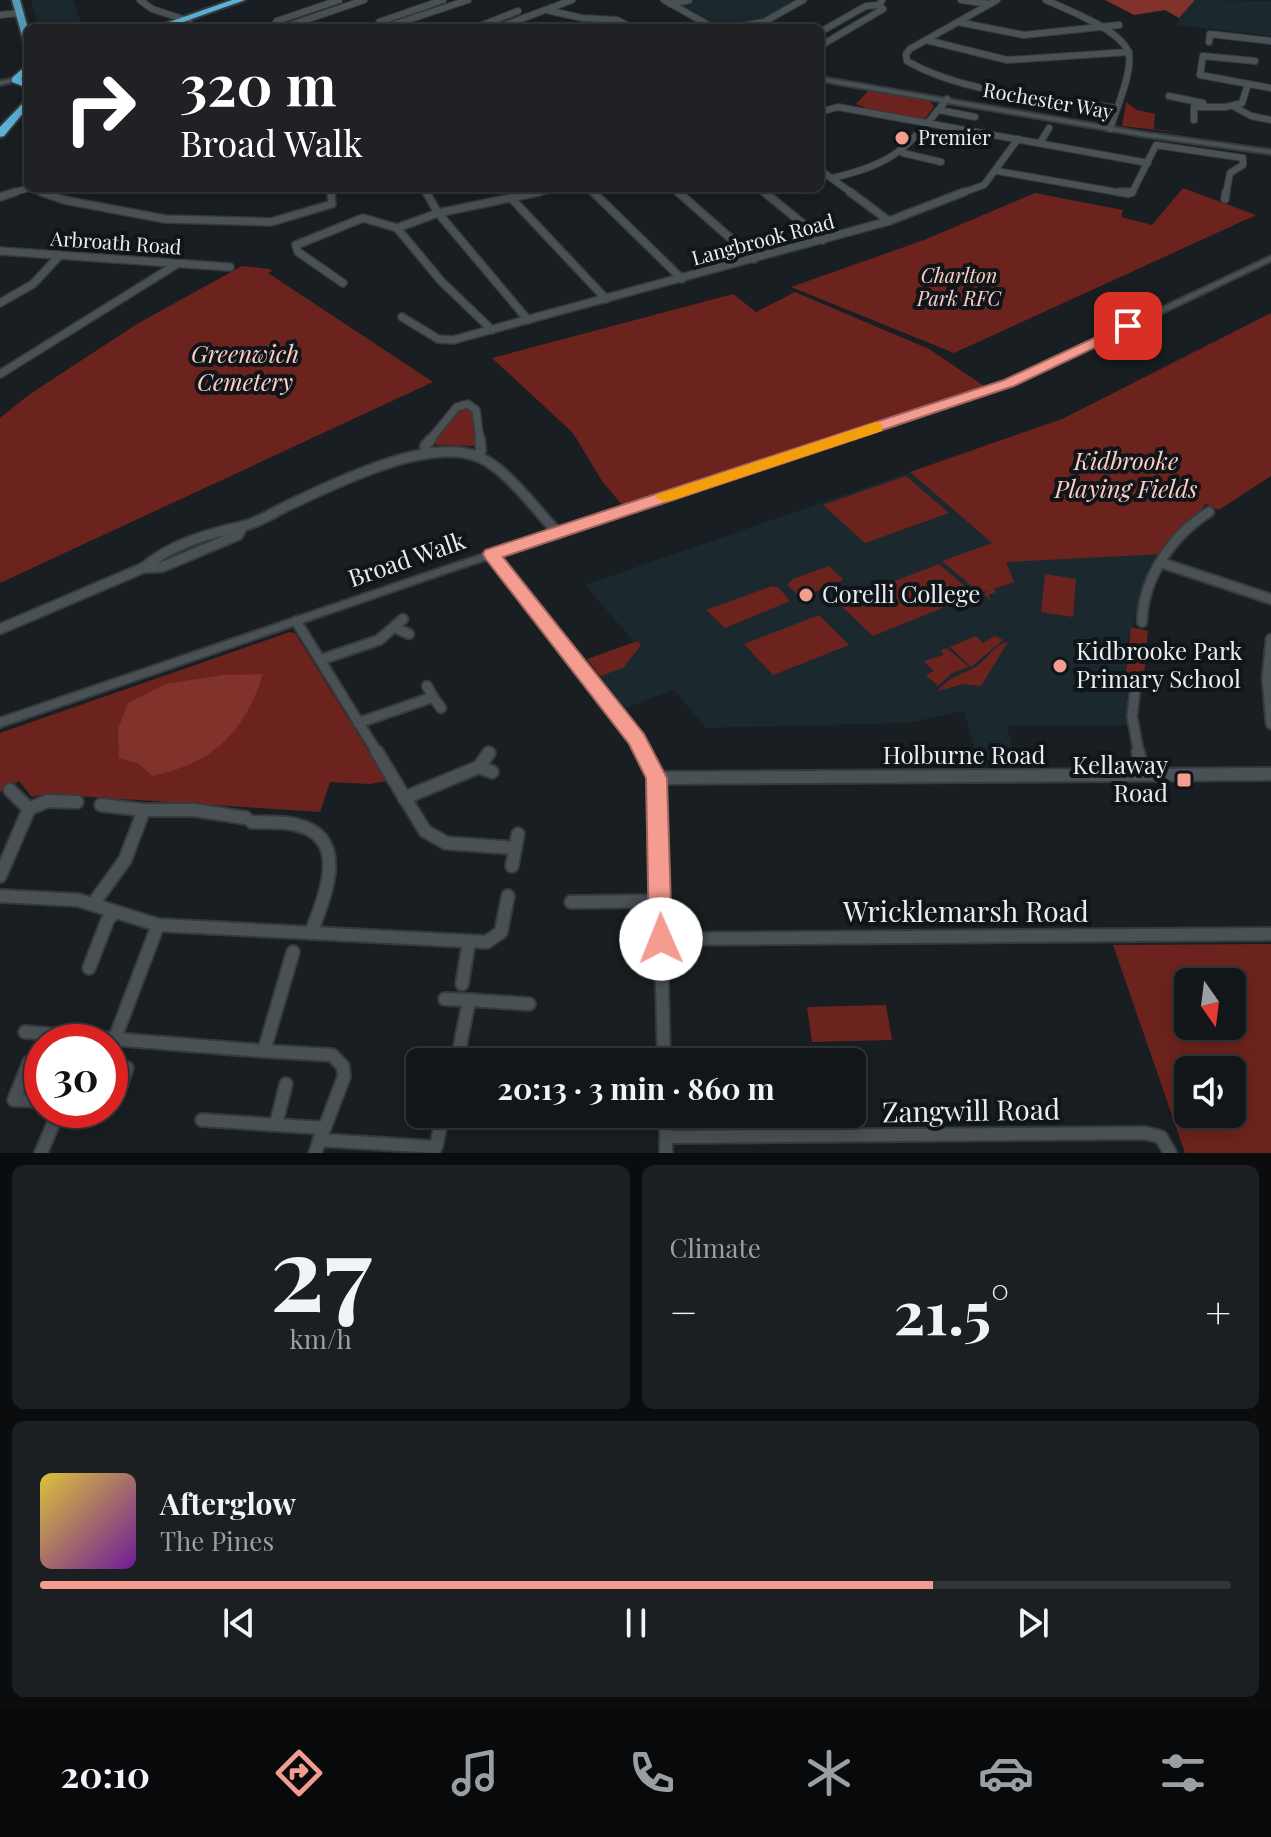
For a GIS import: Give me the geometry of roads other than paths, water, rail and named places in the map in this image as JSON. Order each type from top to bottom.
[{"type":"highway","points":[[179,24],[241,0]]},
{"type":"highway","points":[[172,24],[254,0]]},
{"type":"highway","points":[[24,71],[15,80],[24,83]]},
{"type":"highway","points":[[0,134],[24,108]]},
{"type":"main road","points":[[16,0],[24,28]]},
{"type":"street","points":[[140,0],[152,9],[186,20]]},
{"type":"street","points":[[275,24],[339,0]]},
{"type":"street","points":[[294,24],[364,0]]},
{"type":"street","points":[[380,24],[443,0]]},
{"type":"street","points":[[393,24],[468,0]]},
{"type":"street","points":[[508,24],[572,0]]},
{"type":"street","points":[[664,0],[704,24]]},
{"type":"street","points":[[671,4],[689,0]]},
{"type":"street","points":[[753,24],[764,22],[803,0]]},
{"type":"street","points":[[961,0],[989,4]]},
{"type":"street","points":[[997,0],[906,54],[910,64],[922,71],[995,88],[1117,108]]},
{"type":"street","points":[[1046,0],[1102,27],[1119,39],[1129,52],[1129,66],[1110,129]]},
{"type":"street","points":[[824,30],[866,6],[881,2],[883,9],[824,44]]},
{"type":"street","points":[[546,10],[589,20],[616,20],[628,24]]},
{"type":"street","points":[[485,24],[518,11]]},
{"type":"street","points":[[0,15],[20,13]]},
{"type":"street","points":[[589,20],[592,24]]},
{"type":"street","points":[[958,22],[1016,35],[1119,25]]},
{"type":"street","points":[[1209,42],[1210,34],[1271,41]]},
{"type":"street","points":[[926,40],[997,58],[1045,59],[1129,52]]},
{"type":"street","points":[[1255,61],[1203,56],[1200,75],[1271,88]]},
{"type":"street","points":[[1045,59],[1054,67]]},
{"type":"street","points":[[0,83],[15,80]]},
{"type":"street","name":"Rochester Way","points":[[824,80],[1110,129],[1271,152]]},
{"type":"street","points":[[1233,106],[1245,99],[1248,84]]},
{"type":"street","points":[[1169,96],[1203,102],[1204,106]]},
{"type":"street","points":[[832,178],[876,167],[903,153],[947,99]]},
{"type":"street","points":[[1194,120],[1193,108],[1233,106],[1251,116],[1271,120]]},
{"type":"street","points":[[824,110],[831,107],[1148,163]]},
{"type":"street","points":[[939,110],[975,117]]},
{"type":"street","points":[[1040,143],[1049,128]]},
{"type":"street","name":"Langbrook Road","points":[[402,317],[445,341],[889,221],[975,189],[990,180],[1018,139]]},
{"type":"street","points":[[997,171],[1128,194],[1132,193],[1156,145],[1240,157],[1244,162],[1230,173],[1225,199]]},
{"type":"street","points":[[903,153],[941,162]]},
{"type":"street","points":[[824,173],[889,221]]},
{"type":"street","points":[[0,197],[24,189]]},
{"type":"street","points":[[38,192],[53,198],[165,219],[271,222],[333,203],[332,192]]},
{"type":"street","points":[[426,192],[438,213],[528,320]]},
{"type":"street","points":[[397,228],[438,213],[540,192]]},
{"type":"street","points":[[592,192],[682,279]]},
{"type":"street","points":[[678,192],[754,259]]},
{"type":"street","points":[[764,192],[823,240]]},
{"type":"street","points":[[511,198],[606,299]]},
{"type":"street","points":[[343,283],[298,252],[296,245],[363,218],[397,228],[441,281],[492,330]]},
{"type":"street","name":"Arbroath Road","points":[[0,251],[230,267]]},
{"type":"street","points":[[0,303],[33,284],[60,255]]},
{"type":"street","name":"Broad Walk","points":[[0,723],[492,554],[1009,383],[1271,258]]},
{"type":"street","points":[[0,374],[177,264]]},
{"type":"street","points":[[426,452],[425,446],[457,407],[468,404],[476,410],[481,451],[476,456]]},
{"type":"street","points":[[0,629],[143,568],[162,567],[187,557],[238,535],[243,526],[426,452],[457,451],[476,456],[558,533]]},
{"type":"street","points":[[1142,622],[1141,610],[1146,594],[1162,563],[1196,518],[1209,512]]},
{"type":"street","points":[[492,554],[637,739],[657,778],[664,1048]]},
{"type":"street","points":[[1162,563],[1271,599]]},
{"type":"street","points":[[320,660],[379,640],[403,619]]},
{"type":"street","points":[[296,621],[418,822],[433,838],[458,845],[515,848]]},
{"type":"street","points":[[396,628],[409,634]]},
{"type":"street","points":[[1271,639],[1271,724]]},
{"type":"street","points":[[1136,683],[1131,693],[1143,774]]},
{"type":"street","points":[[427,686],[441,708]]},
{"type":"street","points":[[358,723],[433,697]]},
{"type":"street","points":[[404,798],[479,767],[489,753]]},
{"type":"street","points":[[479,767],[492,772]]},
{"type":"street","name":"Holburne Road","points":[[657,778],[1271,774]]},
{"type":"street","points":[[10,790],[29,809]]},
{"type":"street","points":[[0,876],[29,809],[47,801],[77,802]]},
{"type":"street","points":[[101,805],[144,810],[194,810],[300,825],[318,834],[329,846],[331,868],[311,933]]},
{"type":"street","points":[[93,904],[125,860],[144,810]]},
{"type":"street","points":[[512,866],[518,834]]},
{"type":"street","points":[[0,896],[56,898],[93,904],[158,925],[469,942],[487,942],[501,932],[508,896]]},
{"type":"street","points":[[571,902],[660,901]]},
{"type":"street","points":[[89,968],[108,919],[115,913]]},
{"type":"street","points":[[120,1024],[158,925]]},
{"type":"street","name":"Wricklemarsh Road","points":[[661,939],[1271,934]]},
{"type":"street","points":[[462,984],[469,942]]},
{"type":"street","points":[[264,1051],[293,952]]},
{"type":"street","points":[[445,999],[529,1004]]},
{"type":"street","points":[[460,1048],[469,1000]]},
{"type":"street","points":[[128,1039],[332,1055],[343,1066],[344,1077],[319,1140]]},
{"type":"street","points":[[24,1075],[14,1100],[24,1100]]},
{"type":"street","points":[[276,1124],[286,1084]]},
{"type":"street","points":[[202,1120],[276,1124],[319,1140],[436,1150],[440,1128]]},
{"type":"street","points":[[41,1153],[51,1128]]},
{"type":"street","points":[[666,1128],[666,1153]]},
{"type":"street","name":"Zangwill Road","points":[[666,1137],[1145,1133],[1161,1137],[1170,1153]]},
{"type":"place","name":"Premier","points":[[902,138]]},
{"type":"place","name":"Corelli College","points":[[806,595]]},
{"type":"place","name":"Kidbrooke Park Primary School","points":[[1060,666]]},
{"type":"place","name":"Kellaway Road","points":[[1184,780]]},
{"type":"park label","name":"Charlton Park RFC","points":[[959,288]]},
{"type":"park label","name":"Greenwich Cemetery","points":[[245,369]]},
{"type":"park label","name":"Kidbrooke Playing Fields","points":[[1126,476]]}]
